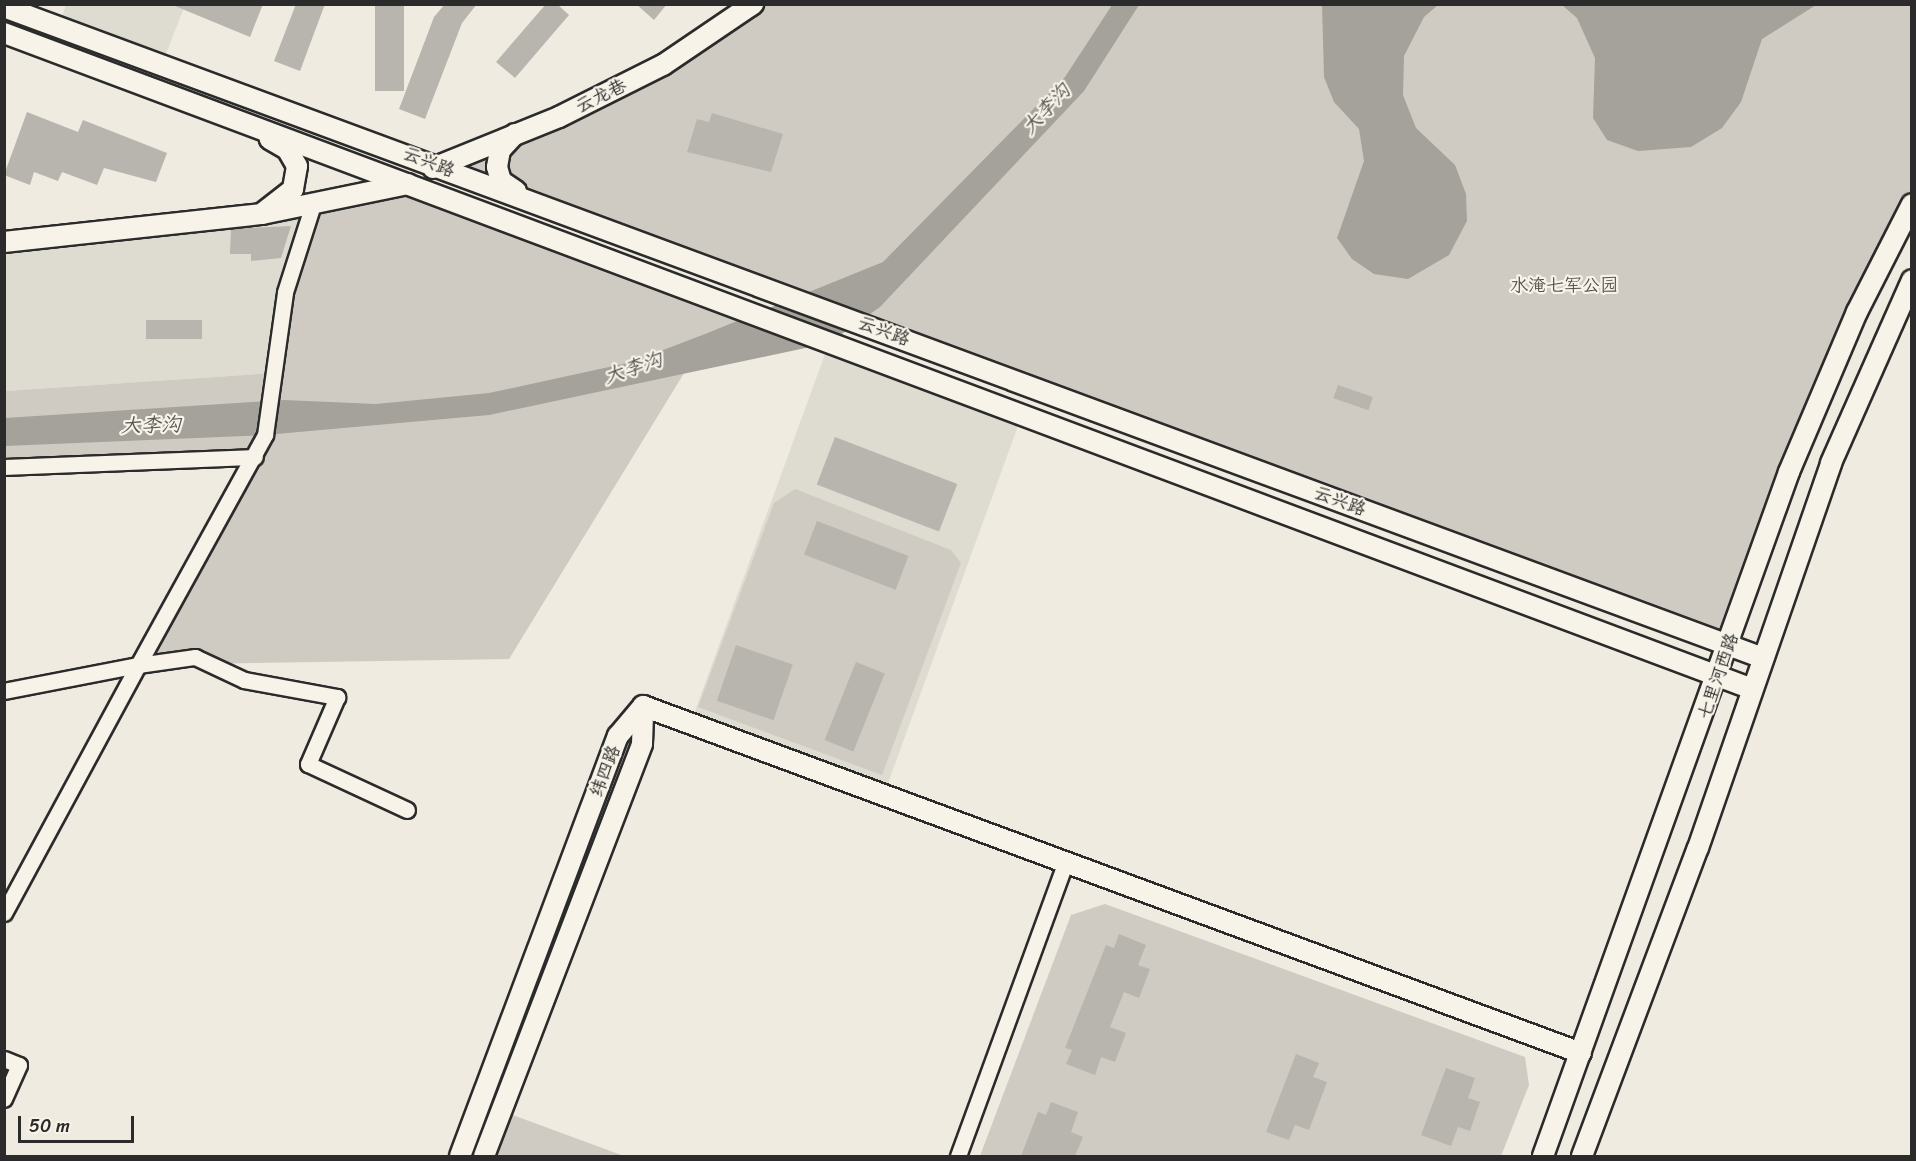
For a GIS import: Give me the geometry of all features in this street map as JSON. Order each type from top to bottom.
[{"type":"street","name":"云龙巷","points":[[407,184],[436,165],[516,133],[663,65],[753,4]]},
{"type":"street","name":"云兴路","points":[[4,7],[528,199],[1763,658]]},
{"type":"street","name":"云兴路","points":[[4,33],[1752,689]]},
{"type":"street","points":[[248,124],[287,149],[297,166],[293,189],[262,214]]},
{"type":"street","points":[[516,133],[500,150],[497,166],[501,181],[528,199]]},
{"type":"street","points":[[4,242],[262,214],[407,184]]},
{"type":"street","points":[[4,913],[265,435],[285,292],[313,204]]},
{"type":"street","name":"七里河西路","points":[[1543,1156],[1718,676],[1789,472],[1857,312],[1911,204]]},
{"type":"street","name":"七里河西路","points":[[1585,1156],[1831,463],[1911,280]]},
{"type":"street","points":[[4,467],[255,457]]},
{"type":"street","points":[[4,692],[138,665],[195,657],[244,680],[337,696],[308,764],[407,810]]},
{"type":"street","points":[[643,706],[1581,1053]]},
{"type":"street","name":"纬四路","points":[[460,1156],[618,736],[643,706]]},
{"type":"street","name":"纬四路","points":[[484,1156],[642,744],[643,706]]},
{"type":"street","points":[[958,1156],[1065,863]]},
{"type":"street","points":[[4,1059],[19,1065],[4,1098]]},
{"type":"shaded area","points":[[66,5],[185,5],[162,64],[58,27]]},
{"type":"shaded area","points":[[313,204],[274,373],[5,391],[5,242]]},
{"type":"shaded area","points":[[829,343],[1023,413],[884,794],[690,724]]},
{"type":"green space","name":"水淹七军公园","points":[[753,5],[1911,5],[1911,204],[1857,312],[1729,645],[437,165],[559,117]]},
{"type":"green space","points":[[407,185],[829,343],[686,370],[509,659],[138,665],[255,457],[5,465],[5,391],[273,373],[313,204]]},
{"type":"green space","points":[[795,489],[951,550],[961,563],[882,775],[698,707],[774,503]]},
{"type":"green space","points":[[1105,904],[1525,1057],[1529,1085],[1501,1156],[980,1156],[1071,915]]},
{"type":"green space","points":[[502,1111],[624,1156],[484,1156]]},
{"type":"water","name":"大李沟","points":[[1112,5],[1139,5],[1084,91],[880,307],[829,343],[489,415],[265,435],[5,446],[5,418],[284,400],[376,404],[489,393],[632,362],[705,334],[883,262],[1065,77]]},
{"type":"water","points":[[1322,5],[1438,5],[1424,17],[1404,56],[1403,95],[1416,128],[1455,165],[1466,194],[1467,221],[1449,255],[1408,279],[1374,274],[1352,259],[1337,238],[1364,161],[1359,129],[1334,102],[1324,77]]},
{"type":"water","points":[[1562,5],[1816,5],[1762,39],[1741,102],[1722,128],[1691,147],[1638,151],[1607,140],[1593,118],[1595,58],[1577,18]]},
{"type":"building","points":[[170,4],[263,4],[250,37]]},
{"type":"building","points":[[296,4],[325,4],[300,71],[274,61]]},
{"type":"building","points":[[375,4],[404,4],[404,91],[375,91]]},
{"type":"building","points":[[445,4],[477,4],[462,23],[425,119],[399,109],[434,17]]},
{"type":"building","points":[[546,4],[557,4],[569,15],[515,78],[496,62]]},
{"type":"building","points":[[636,4],[667,4],[654,20]]},
{"type":"building","points":[[27,112],[78,132],[83,120],[167,153],[156,182],[104,168],[97,185],[62,172],[58,181],[34,172],[30,185],[4,175]]},
{"type":"building","points":[[712,113],[783,134],[771,172],[687,152],[697,119],[709,122]]},
{"type":"building","points":[[291,226],[281,258],[251,261],[251,254],[230,254],[231,229]]},
{"type":"building","points":[[146,320],[202,320],[202,339],[146,339]]},
{"type":"building","points":[[1338,385],[1373,397],[1368,410],[1333,398]]},
{"type":"building","points":[[835,437],[957,484],[939,532],[817,485]]},
{"type":"building","points":[[817,521],[908,556],[896,590],[804,555]]},
{"type":"building","points":[[736,645],[793,665],[774,720],[717,701]]},
{"type":"building","points":[[856,662],[885,674],[853,751],[825,740]]},
{"type":"building","points":[[1119,934],[1146,945],[1138,965],[1150,969],[1139,998],[1124,992],[1110,1027],[1126,1033],[1115,1062],[1101,1057],[1095,1075],[1066,1064],[1072,1050],[1065,1048],[1106,945],[1114,948]]},
{"type":"building","points":[[1296,1054],[1319,1063],[1313,1077],[1327,1082],[1309,1130],[1295,1125],[1289,1140],[1266,1132]]},
{"type":"building","points":[[1446,1068],[1475,1078],[1468,1098],[1480,1102],[1470,1131],[1458,1127],[1451,1146],[1421,1135]]},
{"type":"building","points":[[1051,1102],[1078,1112],[1071,1132],[1083,1137],[1075,1156],[1021,1156],[1038,1112],[1046,1115]]}]
